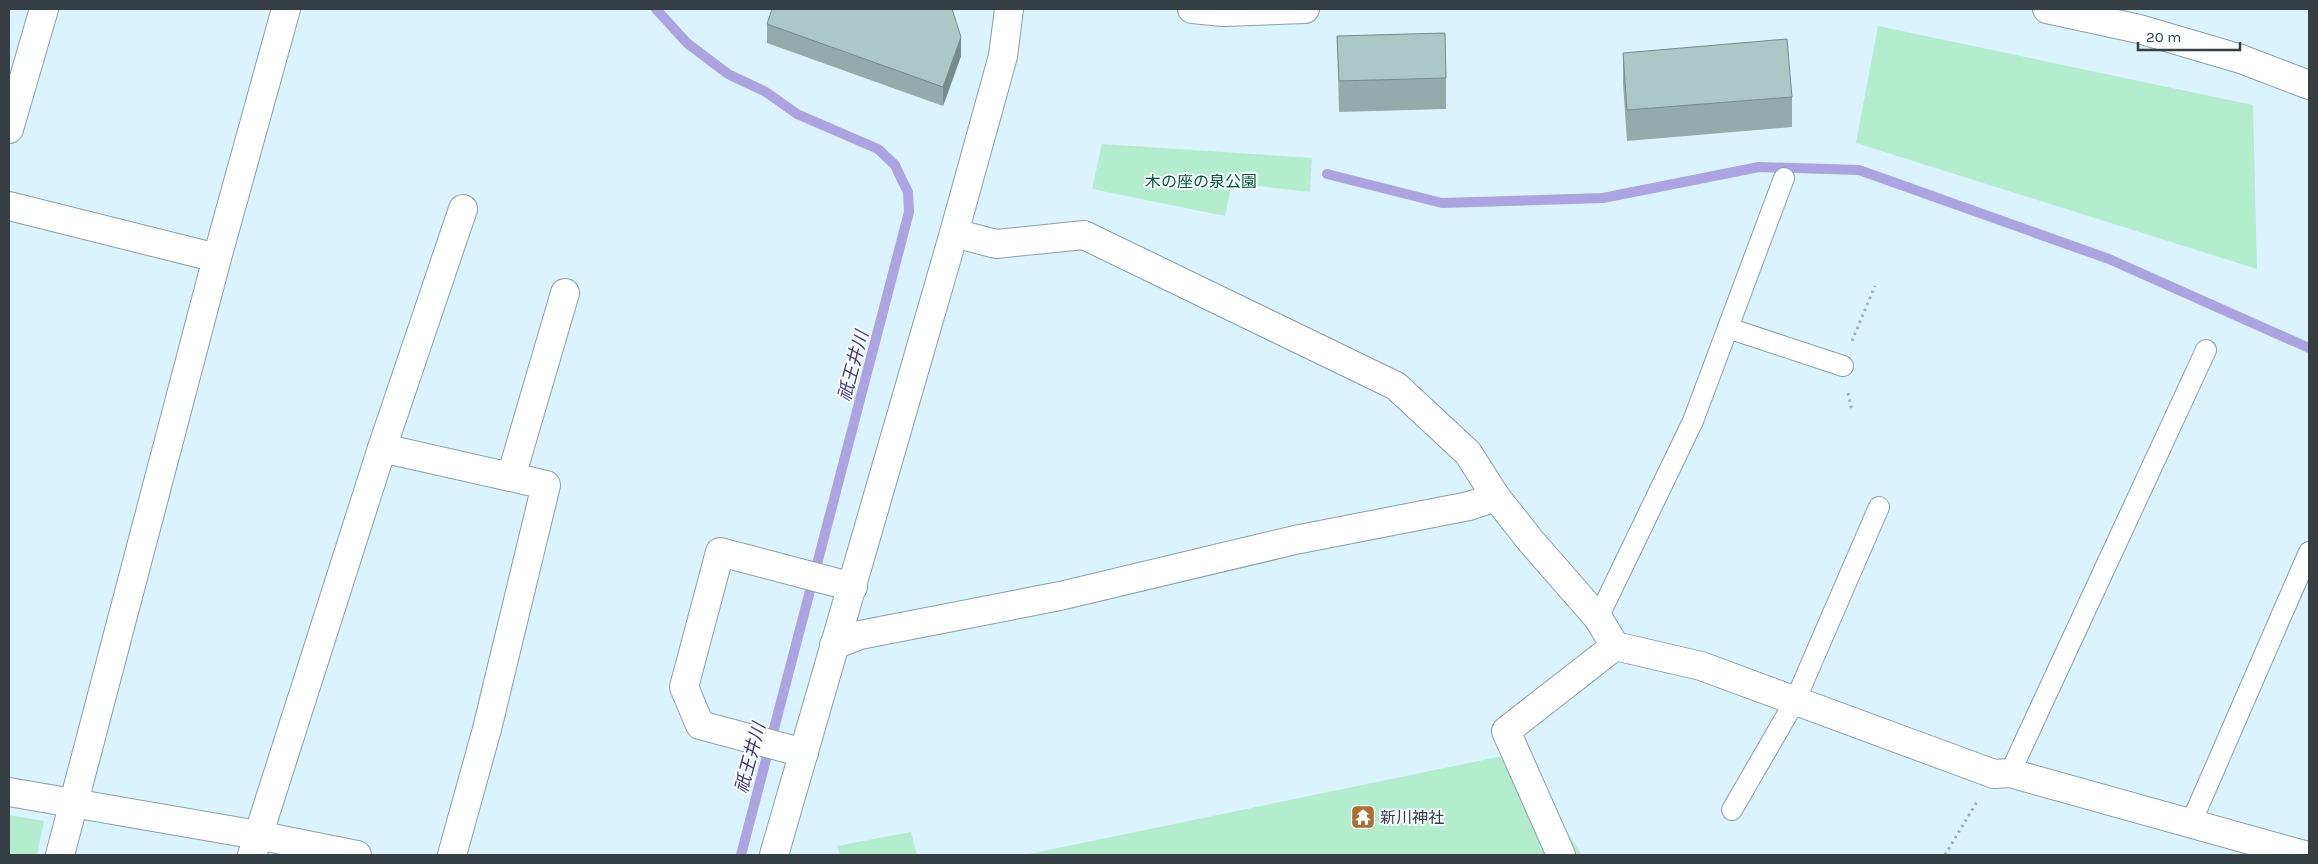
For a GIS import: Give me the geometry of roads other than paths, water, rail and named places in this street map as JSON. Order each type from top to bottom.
[{"type":"street","points":[[9,129],[44,9]]},
{"type":"street","points":[[60,855],[217,258],[286,9]]},
{"type":"street","points":[[774,855],[954,233],[1002,56],[1010,9]]},
{"type":"street","points":[[1192,9],[1224,12],[1305,9]]},
{"type":"street","points":[[2047,9],[2157,34],[2240,58],[2309,85]]},
{"type":"street","points":[[9,206],[217,258]]},
{"type":"street","points":[[255,845],[382,448],[463,209]]},
{"type":"street","points":[[954,233],[996,244],[1084,235],[1396,386],[1468,453],[1496,497],[1530,540],[1598,618],[1615,646],[1701,666],[2002,774],[2191,823],[2304,855]]},
{"type":"street","points":[[511,477],[565,293]]},
{"type":"street","points":[[382,448],[546,484],[487,729],[452,855]]},
{"type":"street","points":[[834,645],[860,635],[1060,596],[1295,540],[1469,506],[1496,497]]},
{"type":"street","points":[[804,752],[700,725],[684,687],[720,552],[853,587]]},
{"type":"street","points":[[1561,855],[1506,731],[1615,646]]},
{"type":"street","points":[[9,792],[73,804],[255,845],[357,855]]},
{"type":"lane","points":[[1598,618],[1692,421],[1784,178]]},
{"type":"lane","points":[[1728,328],[1843,366]]},
{"type":"lane","points":[[2002,774],[2206,350]]},
{"type":"lane","points":[[1732,810],[1795,700],[1879,507]]},
{"type":"lane","points":[[2191,823],[2309,552]]},
{"type":"waterway","name":"祇王井川","points":[[656,9],[687,43],[728,74],[766,92],[797,114],[878,149],[895,165],[908,192],[909,212],[741,855]]},
{"type":"waterway","points":[[1327,174],[1442,203],[1603,198],[1759,167],[1859,170],[2109,259],[2309,348]]},
{"type":"place","name":"新川神社","points":[[1363,817]]},
{"type":"park label","name":"木の座の泉公園","points":[[1201,181]]}]
